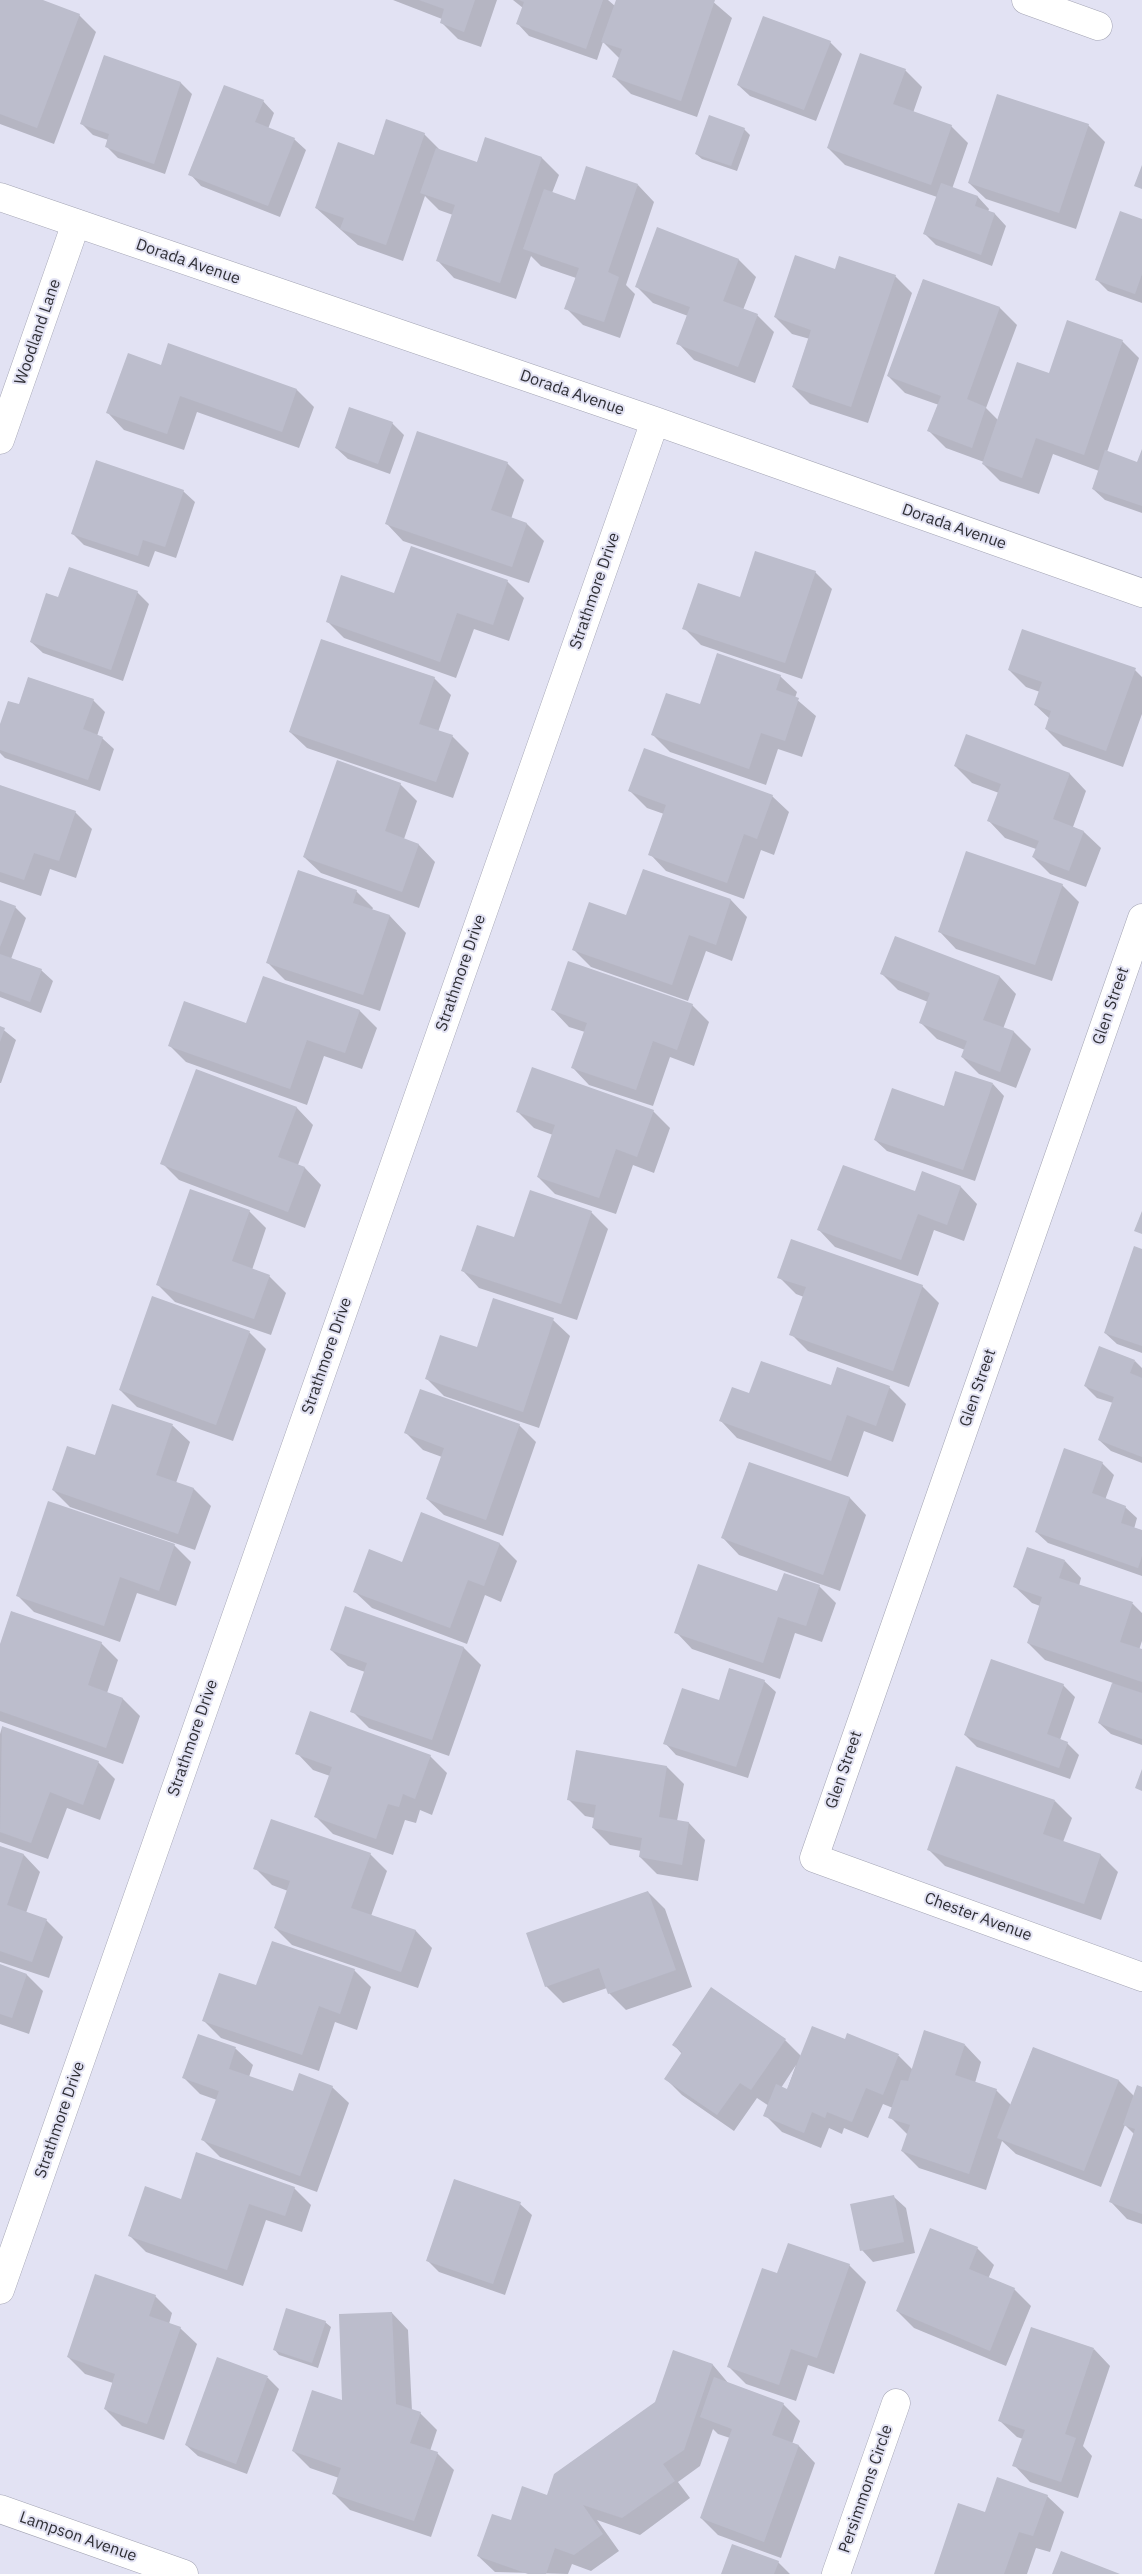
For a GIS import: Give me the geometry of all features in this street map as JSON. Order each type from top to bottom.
[{"type":"street","points":[[1026,0],[1098,26]]},
{"type":"street","name":"Dorada Avenue","points":[[0,197],[654,421],[1142,593]]},
{"type":"street","name":"Woodland Lane","points":[[0,440],[76,223]]},
{"type":"street","name":"Strathmore Drive","points":[[0,2290],[654,421]]},
{"type":"street","name":"Glen Street","points":[[814,1858],[1142,918]]},
{"type":"street","name":"Chester Avenue","points":[[814,1858],[1142,1977]]},
{"type":"street","name":"Persimmons Circle","points":[[836,2574],[896,2403]]},
{"type":"street","name":"Lampson Avenue","points":[[0,2509],[184,2574]]},
{"type":"building","points":[[0,0],[43,0],[80,14],[37,128],[0,114]]},
{"type":"building","points":[[419,0],[475,0],[464,32],[440,23],[444,9]]},
{"type":"building","points":[[519,0],[603,0],[586,49],[516,24],[524,2]]},
{"type":"building","points":[[616,0],[715,0],[681,101],[612,77],[622,49],[601,42]]},
{"type":"building","points":[[763,16],[831,41],[804,110],[737,85]]},
{"type":"building","points":[[860,53],[906,69],[893,104],[952,125],[931,185],[827,148]]},
{"type":"building","points":[[104,55],[181,82],[154,164],[105,147],[109,134],[80,124]]},
{"type":"building","points":[[224,85],[264,100],[255,122],[295,138],[268,206],[188,175]]},
{"type":"building","points":[[997,94],[1089,124],[1059,213],[968,183]]},
{"type":"building","points":[[709,115],[745,128],[731,166],[695,154]]},
{"type":"building","points":[[386,119],[425,133],[386,245],[340,229],[344,218],[315,208],[338,142],[374,155]]},
{"type":"building","points":[[485,137],[542,157],[500,283],[436,261],[455,205],[420,193],[436,148],[477,162]]},
{"type":"building","points":[[1142,165],[1142,189],[1134,186]]},
{"type":"building","points":[[586,166],[638,184],[608,272],[619,277],[604,322],[564,309],[579,268],[523,249],[544,189],[575,200]]},
{"type":"building","points":[[941,183],[978,196],[975,206],[995,213],[981,255],[923,234]]},
{"type":"building","points":[[1120,211],[1142,219],[1142,274],[1135,294],[1095,280]]},
{"type":"building","points":[[657,227],[739,259],[723,301],[758,314],[738,367],[676,344],[690,307],[635,287]]},
{"type":"building","points":[[795,255],[835,269],[839,256],[896,275],[851,407],[792,387],[811,330],[774,317]]},
{"type":"building","points":[[923,279],[1000,307],[967,399],[986,407],[972,448],[927,431],[941,396],[887,376]]},
{"type":"building","points":[[1067,320],[1123,340],[1084,455],[1036,438],[1022,478],[982,464],[1017,362],[1049,373]]},
{"type":"building","points":[[168,343],[297,389],[282,432],[180,396],[167,434],[106,413],[128,353],[161,365]]},
{"type":"building","points":[[349,407],[393,422],[378,464],[335,448]]},
{"type":"building","points":[[417,431],[508,462],[491,510],[527,523],[512,567],[385,524]]},
{"type":"building","points":[[1142,449],[1142,506],[1092,489],[1105,450],[1137,462]]},
{"type":"building","points":[[96,460],[184,490],[165,547],[143,540],[138,556],[71,534]]},
{"type":"building","points":[[411,546],[508,580],[493,625],[457,613],[440,662],[326,622],[341,575],[394,593]]},
{"type":"building","points":[[755,551],[816,571],[785,663],[682,629],[698,583],[740,597]]},
{"type":"building","points":[[69,567],[138,591],[111,670],[30,642],[46,593],[58,597]]},
{"type":"building","points":[[1022,629],[1136,668],[1106,751],[1045,729],[1051,711],[1034,705],[1042,682],[1008,670]]},
{"type":"building","points":[[321,639],[435,677],[419,724],[453,735],[436,782],[289,732]]},
{"type":"building","points":[[717,653],[781,675],[776,690],[799,698],[785,741],[761,733],[749,769],[651,735],[666,693],[700,704]]},
{"type":"building","points":[[28,677],[94,699],[83,729],[103,737],[88,780],[0,750],[0,724],[8,701],[19,704]]},
{"type":"building","points":[[966,734],[1070,773],[1053,819],[1084,831],[1069,871],[1032,857],[1039,841],[987,821],[1001,784],[954,766]]},
{"type":"building","points":[[644,748],[773,795],[757,839],[744,834],[727,883],[648,855],[666,805],[628,791]]},
{"type":"building","points":[[337,760],[401,783],[385,831],[419,844],[402,892],[303,857]]},
{"type":"building","points":[[0,785],[76,811],[59,861],[34,853],[24,880],[0,872]]},
{"type":"building","points":[[966,851],[1063,884],[1035,965],[938,932]]},
{"type":"building","points":[[643,869],[731,899],[716,945],[689,935],[672,985],[572,950],[589,902],[626,915]]},
{"type":"building","points":[[298,870],[357,890],[353,903],[390,915],[363,995],[266,963]]},
{"type":"building","points":[[0,900],[16,906],[0,947]]},
{"type":"building","points":[[895,936],[1000,976],[983,1020],[1014,1031],[1000,1072],[961,1057],[967,1041],[919,1023],[930,993],[880,974]]},
{"type":"building","points":[[0,954],[42,969],[30,1002],[0,991]]},
{"type":"building","points":[[568,961],[693,1004],[677,1050],[653,1041],[636,1090],[571,1068],[587,1023],[551,1010]]},
{"type":"building","points":[[263,976],[360,1010],[345,1053],[307,1040],[290,1089],[168,1046],[184,1001],[246,1023]]},
{"type":"building","points":[[0,1026],[5,1028],[0,1042]]},
{"type":"building","points":[[532,1067],[654,1110],[637,1157],[616,1149],[599,1198],[537,1177],[555,1125],[516,1112]]},
{"type":"building","points":[[196,1069],[297,1107],[278,1157],[305,1167],[288,1212],[160,1164]]},
{"type":"building","points":[[955,1071],[993,1083],[963,1170],[874,1140],[892,1088],[944,1106]]},
{"type":"building","points":[[843,1165],[915,1191],[922,1171],[961,1186],[947,1225],[918,1214],[901,1260],[817,1230]]},
{"type":"building","points":[[190,1189],[250,1210],[232,1261],[270,1275],[254,1319],[156,1285]]},
{"type":"building","points":[[530,1190],[592,1211],[561,1304],[461,1271],[477,1225],[514,1237]]},
{"type":"building","points":[[1142,1211],[1142,1234],[1134,1231]]},
{"type":"building","points":[[791,1239],[923,1285],[893,1371],[789,1335],[806,1287],[777,1278]]},
{"type":"building","points":[[1134,1246],[1142,1249],[1142,1346],[1104,1333]]},
{"type":"building","points":[[152,1296],[250,1331],[216,1425],[119,1390]]},
{"type":"building","points":[[493,1298],[554,1318],[523,1412],[425,1379],[440,1335],[477,1347]]},
{"type":"building","points":[[1099,1346],[1135,1360],[1130,1373],[1142,1378],[1142,1457],[1098,1440],[1114,1397],[1084,1386]]},
{"type":"building","points":[[761,1361],[831,1385],[837,1367],[890,1386],[876,1426],[847,1415],[831,1461],[719,1421],[732,1387],[749,1393]]},
{"type":"building","points":[[420,1389],[520,1424],[486,1520],[426,1499],[444,1448],[404,1433]]},
{"type":"building","points":[[112,1404],[173,1424],[156,1475],[194,1488],[178,1534],[52,1490],[67,1446],[95,1455]]},
{"type":"building","points":[[1064,1448],[1103,1462],[1092,1493],[1126,1506],[1121,1523],[1142,1530],[1142,1556],[1138,1568],[1035,1532]]},
{"type":"building","points":[[749,1462],[850,1497],[823,1575],[721,1538]]},
{"type":"building","points":[[48,1501],[175,1544],[159,1591],[120,1577],[104,1626],[16,1596]]},
{"type":"building","points":[[421,1512],[500,1543],[484,1586],[468,1580],[450,1628],[353,1592],[369,1549],[402,1562]]},
{"type":"building","points":[[1027,1547],[1065,1560],[1059,1578],[1133,1602],[1120,1642],[1142,1649],[1142,1682],[1027,1643],[1042,1597],[1013,1587]]},
{"type":"building","points":[[698,1564],[777,1591],[784,1573],[820,1585],[806,1626],[778,1617],[763,1663],[674,1633]]},
{"type":"building","points":[[345,1606],[464,1647],[432,1740],[350,1712],[367,1663],[330,1650]]},
{"type":"building","points":[[11,1611],[102,1642],[88,1685],[123,1698],[106,1748],[0,1711],[0,1644]]},
{"type":"building","points":[[991,1659],[1064,1684],[1047,1734],[1068,1742],[1059,1768],[964,1735]]},
{"type":"building","points":[[729,1668],[765,1680],[736,1767],[663,1744],[682,1688],[719,1700]]},
{"type":"building","points":[[1112,1683],[1142,1693],[1142,1739],[1098,1723]]},
{"type":"building","points":[[310,1711],[431,1755],[415,1799],[403,1794],[399,1807],[388,1804],[376,1839],[314,1817],[332,1767],[295,1754]]},
{"type":"building","points":[[2,1726],[99,1761],[83,1805],[50,1792],[31,1843],[0,1832]]},
{"type":"building","points":[[576,1750],[667,1766],[659,1817],[689,1822],[682,1865],[639,1857],[642,1838],[592,1828],[596,1805],[567,1800]]},
{"type":"building","points":[[956,1766],[1055,1800],[1043,1834],[1101,1854],[1084,1904],[927,1850]]},
{"type":"building","points":[[1142,1769],[1142,1791],[1135,1788]]},
{"type":"building","points":[[271,1819],[371,1853],[351,1908],[416,1930],[401,1972],[274,1928],[290,1881],[253,1869]]},
{"type":"building","points":[[0,1846],[24,1854],[7,1905],[47,1919],[32,1962],[0,1951]]},
{"type":"building","points":[[648,1891],[676,1970],[608,1994],[599,1968],[545,1987],[526,1933]]},
{"type":"building","points":[[272,1941],[355,1969],[340,2014],[319,2006],[302,2055],[202,2021],[219,1973],[256,1985]]},
{"type":"building","points":[[0,1964],[27,1974],[12,2018],[0,2014]]},
{"type":"building","points":[[711,1987],[786,2039],[751,2090],[740,2083],[717,2115],[664,2079],[682,2052],[672,2045]]},
{"type":"building","points":[[812,2026],[845,2039],[847,2033],[899,2054],[883,2095],[866,2088],[852,2122],[827,2112],[825,2118],[812,2112],[804,2133],[763,2116],[776,2084],[787,2089]]},
{"type":"building","points":[[924,2030],[965,2044],[955,2075],[997,2089],[969,2174],[901,2151],[910,2125],[888,2118],[901,2080],[908,2081]]},
{"type":"building","points":[[198,2034],[236,2047],[229,2069],[293,2091],[299,2073],[333,2086],[300,2176],[201,2140],[219,2091],[182,2078]]},
{"type":"building","points":[[1033,2047],[1119,2080],[1084,2171],[997,2138]]},
{"type":"building","points":[[1137,2085],[1142,2087],[1142,2214],[1109,2202],[1135,2129],[1123,2125]]},
{"type":"building","points":[[196,2152],[295,2187],[285,2216],[249,2204],[227,2270],[128,2236],[145,2186],[181,2199]]},
{"type":"building","points":[[454,2179],[521,2202],[493,2284],[426,2261]]},
{"type":"building","points":[[894,2195],[904,2242],[860,2251],[850,2204]]},
{"type":"building","points":[[930,2228],[978,2247],[969,2269],[1015,2288],[990,2351],[896,2311]]},
{"type":"building","points":[[788,2243],[850,2264],[817,2358],[791,2349],[779,2385],[727,2367],[762,2268],[777,2273]]},
{"type":"building","points":[[95,2274],[156,2295],[149,2316],[181,2327],[147,2424],[104,2409],[115,2374],[67,2357]]},
{"type":"building","points":[[286,2308],[326,2321],[312,2363],[273,2350]]},
{"type":"building","points":[[392,2312],[396,2404],[421,2412],[410,2443],[438,2452],[414,2521],[332,2494],[341,2468],[292,2451],[312,2390],[342,2400],[339,2314]]},
{"type":"building","points":[[1031,2327],[1094,2348],[1065,2434],[1076,2438],[1061,2482],[1012,2466],[1025,2430],[998,2421]]},
{"type":"building","points":[[673,2350],[713,2364],[684,2450],[663,2464],[675,2481],[622,2518],[583,2505],[603,2534],[574,2555],[555,2548],[546,2574],[528,2574],[477,2556],[492,2514],[511,2520],[522,2486],[547,2495],[554,2474],[655,2402]]},
{"type":"building","points":[[217,2357],[268,2376],[236,2464],[185,2445]]},
{"type":"building","points":[[714,2377],[784,2403],[772,2435],[799,2445],[764,2542],[700,2518],[732,2429],[700,2417]]},
{"type":"building","points":[[997,2477],[1048,2495],[1033,2536],[1019,2532],[1004,2574],[934,2574],[958,2503],[985,2512]]},
{"type":"building","points":[[732,2544],[779,2561],[774,2574],[721,2574]]},
{"type":"building","points":[[1061,2551],[1120,2574],[1052,2574]]}]
